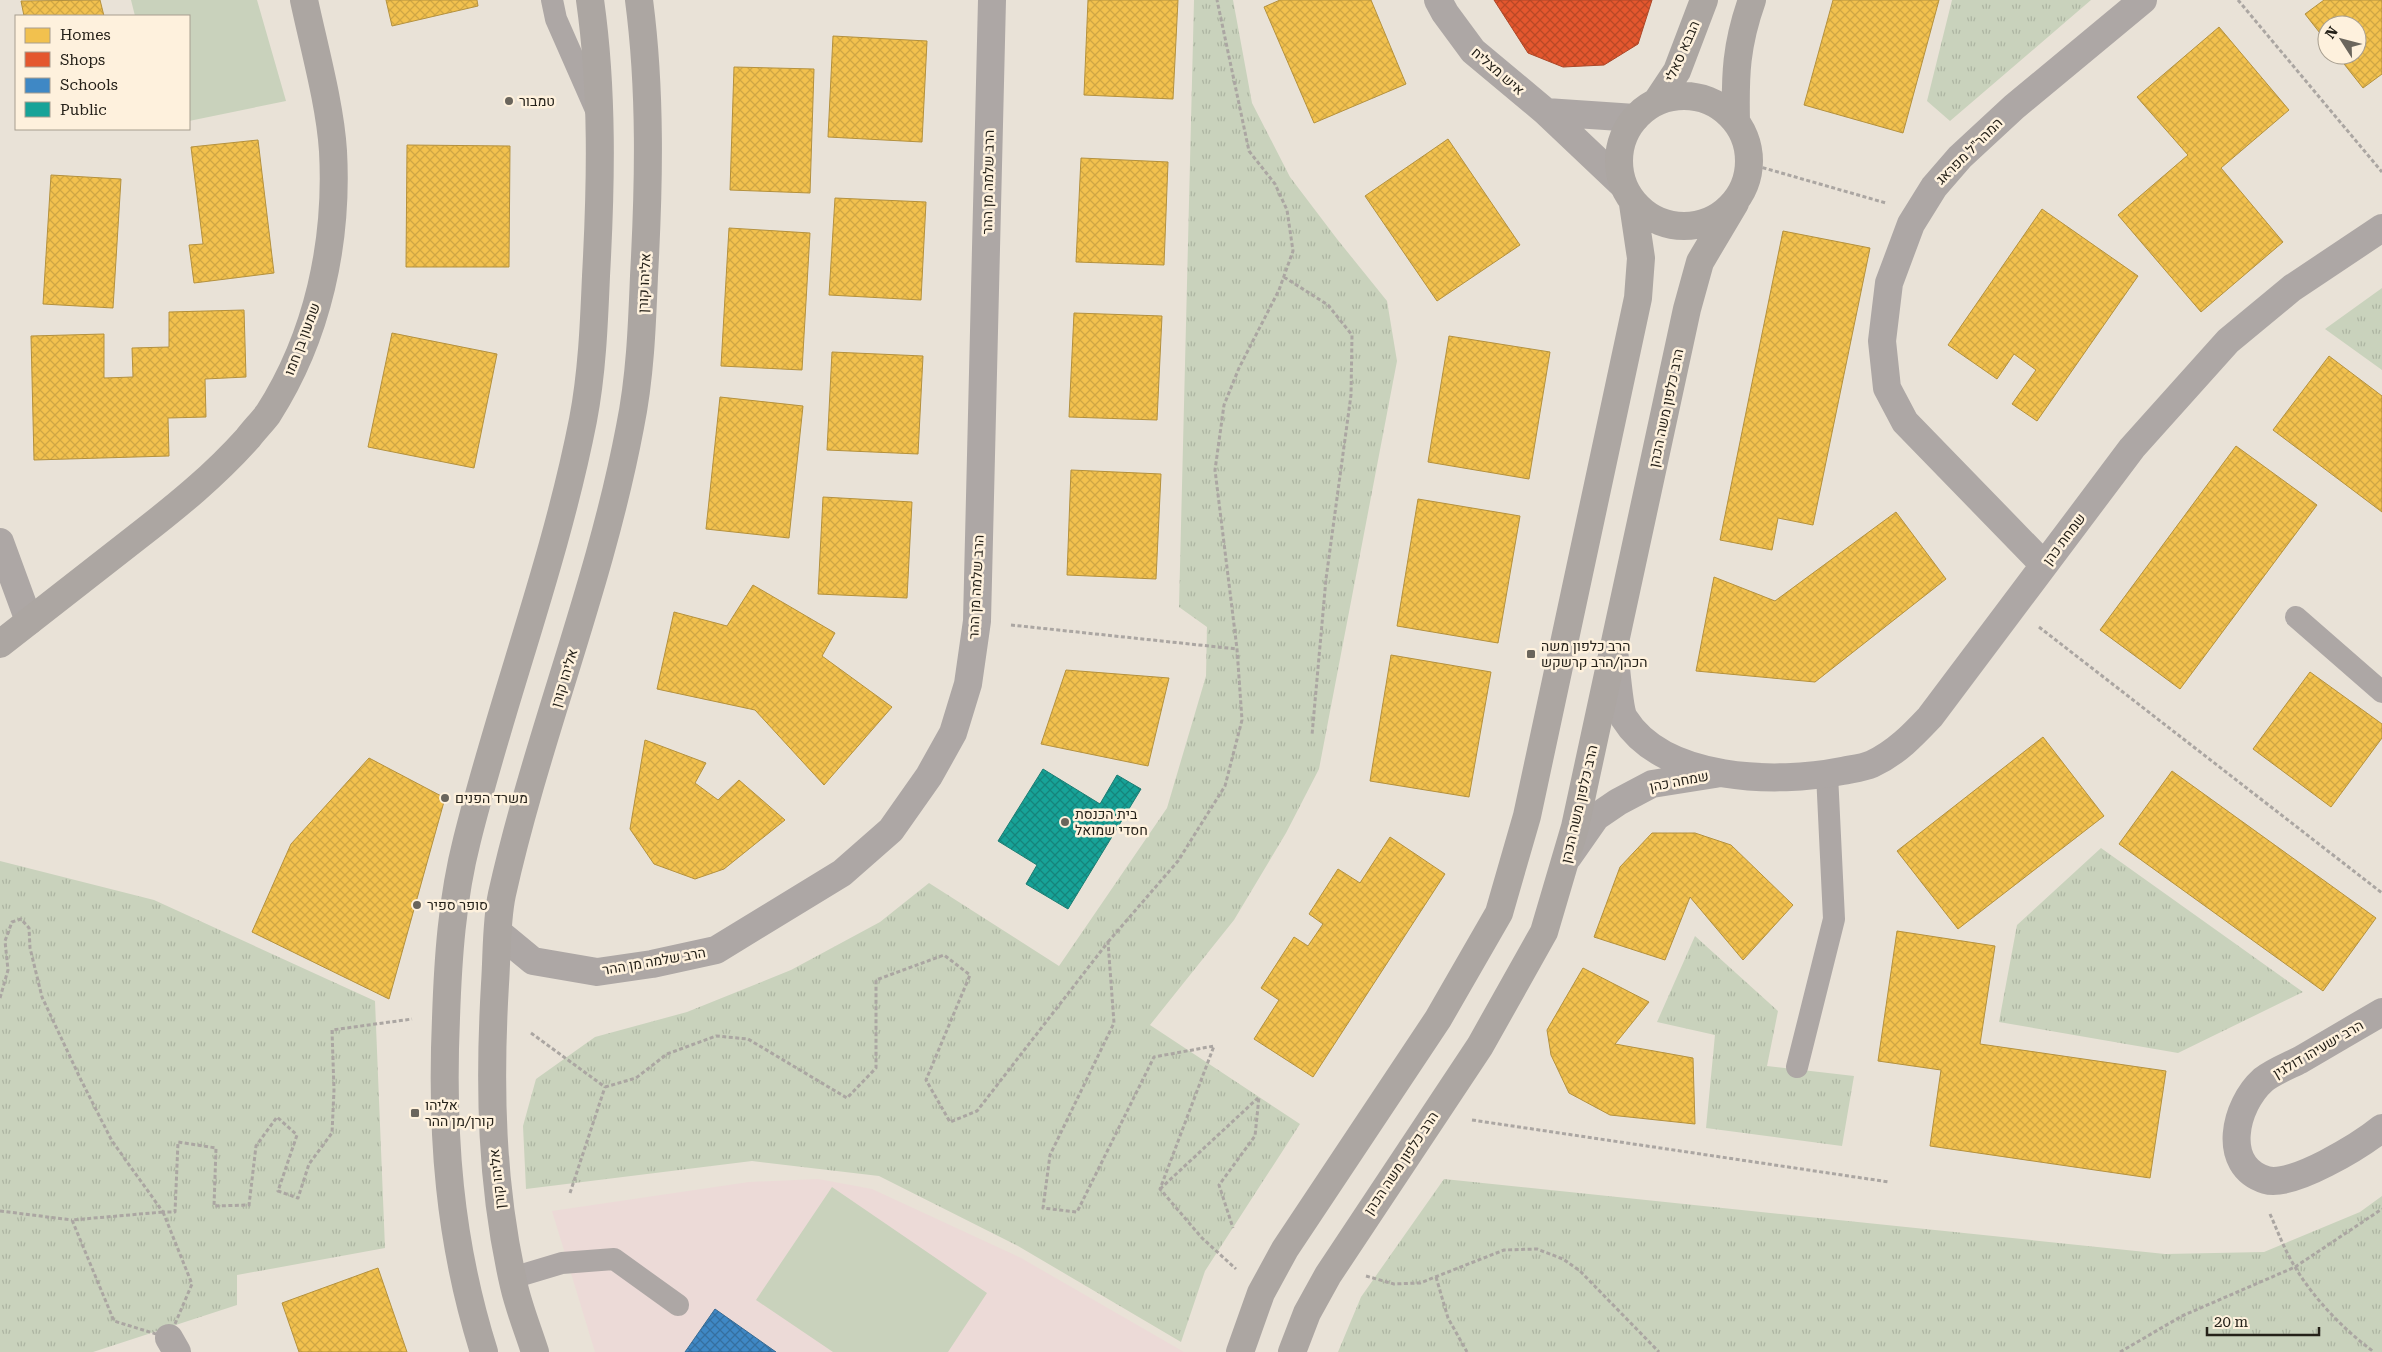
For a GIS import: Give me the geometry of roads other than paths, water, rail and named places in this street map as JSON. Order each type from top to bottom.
[{"type":"street","name":"שמעון בן חמו","points":[[0,644],[199,489],[267,415],[295,366],[315,312],[327,258],[334,206],[333,149],[320,74],[304,0]]},
{"type":"street","points":[[484,1352],[469,1303],[457,1250],[449,1190],[444,1125],[446,1015],[454,897],[467,840],[555,538],[584,416],[594,326],[600,206],[598,116],[594,35],[590,0]]},
{"type":"street","name":"אליהו קורן","points":[[535,1352],[512,1278],[496,1185],[492,1123],[492,1062],[501,899],[513,851],[601,550],[631,424],[642,330],[648,207],[645,86],[639,0]]},
{"type":"street","name":"הרב שלמה מן ההר","points":[[499,933],[533,961],[598,972],[652,964],[716,950],[842,873],[890,830],[929,776],[953,733],[968,684],[977,621],[992,0]]},
{"type":"street","name":"איש מצליח","points":[[1438,0],[1444,13],[1473,51],[1546,112],[1627,194]]},
{"type":"street","name":"הבבא סאלי","points":[[1657,101],[1677,71],[1704,0]]},
{"type":"street","points":[[1736,122],[1735,68],[1741,30],[1752,0]]},
{"type":"street","name":"המהר\"ל מפראג","points":[[2044,566],[1910,428],[1888,388],[1882,342],[1889,283],[1911,224],[1934,187],[1960,157],[2014,107],[2143,0]]},
{"type":"street","points":[[1240,1352],[1262,1293],[1284,1249],[1438,1019],[1499,913],[1527,816],[1638,298],[1641,258],[1627,194],[1618,167],[1619,149],[1625,132],[1635,118],[1657,101],[1679,96],[1701,98],[1720,107],[1736,122],[1747,142],[1750,164],[1745,184],[1735,203],[1721,216],[1703,224],[1684,227],[1665,224],[1648,216],[1627,194]]},
{"type":"street","points":[[1546,112],[1635,118]]},
{"type":"street","name":"הרב כלפון משה הכהן","points":[[1296,1348],[1307,1313],[1333,1267],[1490,1029],[1544,932],[1567,858],[1687,309],[1700,262],[1735,203]]},
{"type":"street","name":"שמחת כהן","points":[[1724,773],[1776,779],[1827,774],[1871,765],[1902,746],[1930,717],[2132,448],[2228,341],[2292,288],[2382,228]]},
{"type":"street","points":[[0,542],[29,621]]},
{"type":"street","name":"שמחה כהן","points":[[1614,649],[1623,717],[1648,746],[1688,764],[1724,773]]},
{"type":"street","name":"שמחה כהן","points":[[1567,858],[1596,817],[1618,802],[1652,784],[1724,773]]},
{"type":"street","name":"הרב ישעיהו דולגין","points":[[2382,1012],[2263,1081],[2240,1113],[2237,1132],[2237,1155],[2250,1171],[2267,1181],[2285,1180],[2307,1172],[2382,1128]]},
{"type":"lane","points":[[552,0],[556,19],[598,116]]},
{"type":"lane","points":[[2296,617],[2382,692]]},
{"type":"lane","points":[[1798,1067],[1834,919],[1827,774]]},
{"type":"lane","points":[[512,1278],[562,1263],[614,1259],[678,1305]]},
{"type":"place","name":"טמבור","points":[[509,101]]},
{"type":"place","name":"הרב כלפון משה הכהן/הרב קרשקש","points":[[1531,654]]},
{"type":"place","name":"משרד הפנים","points":[[445,798]]},
{"type":"place","name":"בית הכנסת חסדי שמואל","points":[[1065,822]]},
{"type":"place","name":"סופר ספיר","points":[[417,905]]},
{"type":"place","name":"אליהו קורן/מן ההר","points":[[415,1113]]}]
